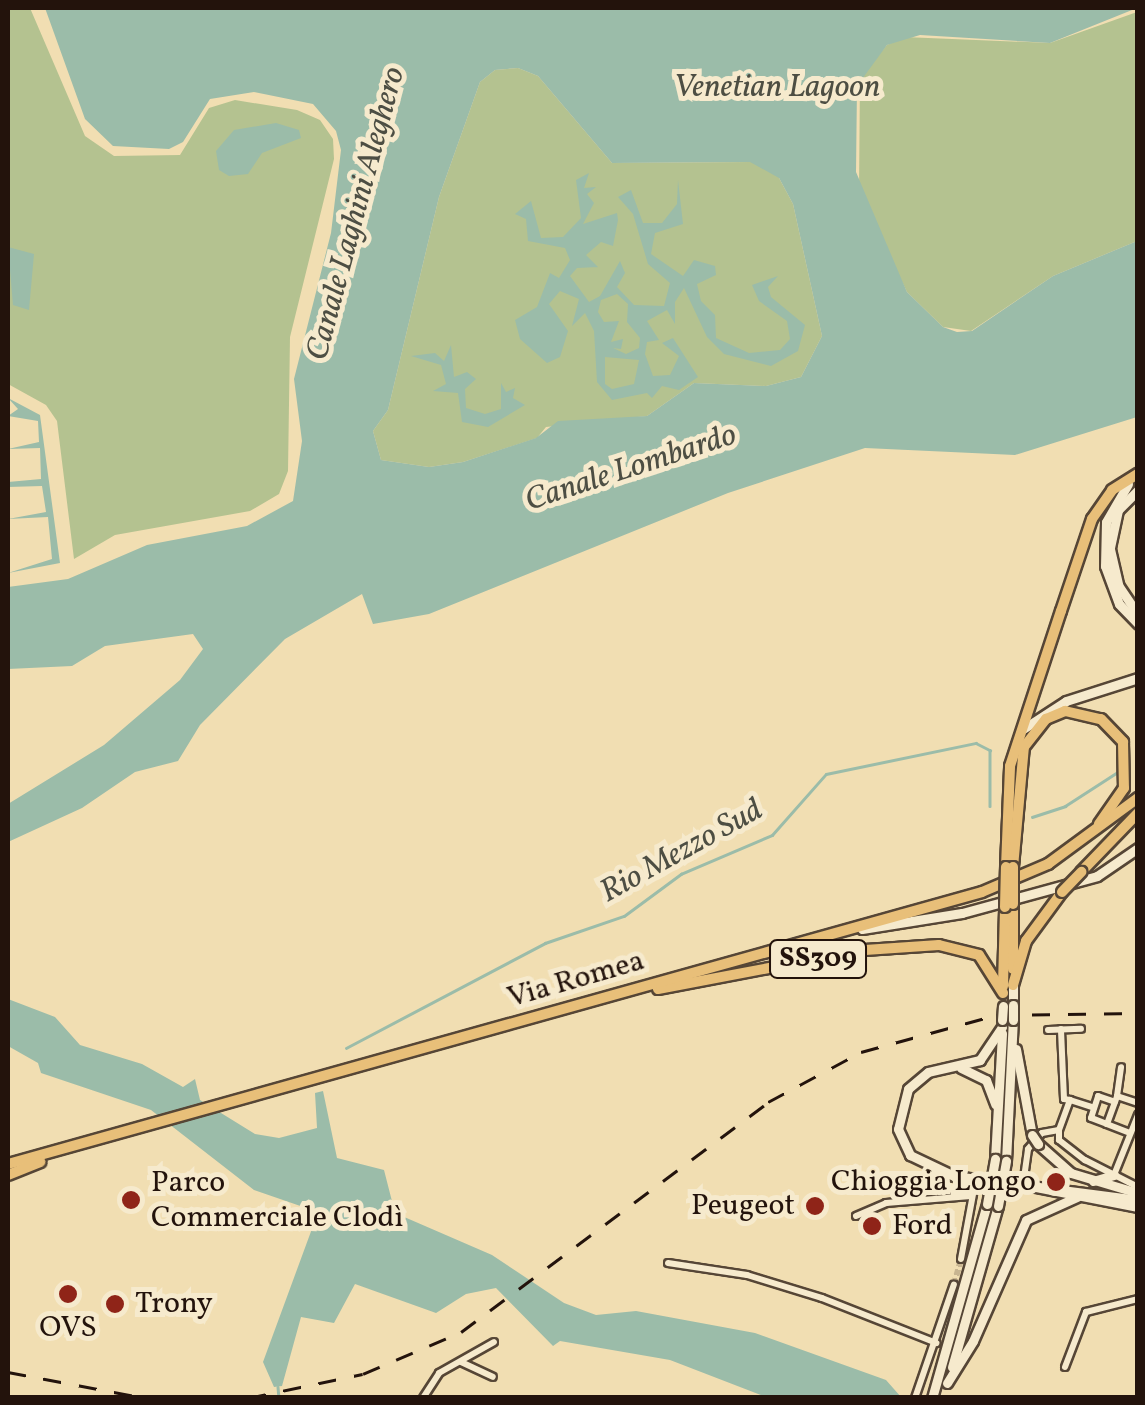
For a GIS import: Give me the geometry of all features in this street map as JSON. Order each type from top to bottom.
[{"type":"main road","name":"SS309","points":[[1008,989],[1007,788],[1020,732],[1092,519],[1112,490],[1138,475]]},
{"type":"main road","name":"SS309","points":[[1010,867],[1024,746],[1046,719],[1065,710],[1085,711],[1110,724],[1127,753],[1116,805],[1074,848]]},
{"type":"main road","name":"Via Romea","points":[[84,1145],[982,892],[1074,848],[1138,798]]},
{"type":"main road","points":[[1008,989],[1026,940],[1062,892],[1138,813]]},
{"type":"main road","name":"SS309","points":[[613,996],[865,950],[939,945],[979,955],[1008,989]]},
{"type":"main road","points":[[8,1161],[84,1145]]},
{"type":"main road","points":[[8,1175],[84,1145]]},
{"type":"street","points":[[1138,475],[1112,502],[1103,545],[1111,588],[1138,624]]},
{"type":"street","points":[[1138,490],[1118,510],[1110,550],[1118,585],[1138,615]]},
{"type":"street","points":[[1020,732],[1044,711],[1138,678]]},
{"type":"street","points":[[830,934],[988,906],[1112,870],[1138,848]]},
{"type":"street","points":[[942,1398],[993,1205],[1001,1160],[1008,989]]},
{"type":"street","points":[[1007,1025],[980,1060],[928,1072],[912,1084],[898,1129],[918,1162],[976,1178],[1076,1197],[1138,1197]]},
{"type":"street","points":[[1001,1160],[998,1121],[1007,1025]]},
{"type":"street","points":[[1007,1025],[1035,1140],[1090,1181],[1138,1197]]},
{"type":"street","points":[[1048,1030],[1082,1029]]},
{"type":"street","points":[[1061,1030],[1064,1099],[1094,1108]]},
{"type":"street","points":[[958,1067],[986,1080],[998,1121]]},
{"type":"street","points":[[1107,1124],[1121,1067]]},
{"type":"street","points":[[1130,1133],[1090,1118],[1098,1096],[1138,1103]]},
{"type":"street","points":[[1070,1100],[1059,1140],[1114,1175],[1138,1197]]},
{"type":"street","points":[[1114,1175],[1138,1114]]},
{"type":"street","points":[[1023,1185],[1028,1149],[1042,1134],[1059,1130]]},
{"type":"street","points":[[1090,1181],[1114,1175]]},
{"type":"street","points":[[961,1259],[976,1178]]},
{"type":"street","points":[[1036,1188],[1138,1197]]},
{"type":"street","points":[[856,1216],[886,1204],[971,1196]]},
{"type":"street","points":[[947,1383],[973,1341],[1026,1220],[1076,1197]]},
{"type":"street","points":[[932,1398],[993,1205]]},
{"type":"street","points":[[668,1262],[747,1275],[822,1298],[936,1343]]},
{"type":"street","points":[[915,1398],[954,1284]]},
{"type":"street","points":[[1065,1367],[1086,1312],[1138,1299]]},
{"type":"street","points":[[423,1398],[439,1373],[494,1342]]},
{"type":"street","points":[[460,1361],[494,1377]]},
{"type":"green space","points":[[8,8],[30,8],[85,136],[114,156],[180,155],[209,108],[235,100],[297,110],[320,120],[333,139],[334,159],[290,337],[288,471],[279,494],[250,511],[115,535],[74,559],[57,421],[46,405],[8,384]]},
{"type":"green space","points":[[503,8],[915,26],[882,37],[779,178],[793,204],[822,336],[801,377],[766,386],[694,383],[647,416],[546,427],[537,438],[463,462],[429,467],[381,460],[373,431],[388,410],[439,197],[480,82],[495,70],[518,68],[538,76],[612,163],[751,162]]},
{"type":"green space","points":[[1137,12],[1137,241],[1053,276],[971,331],[943,327],[907,292],[859,192],[860,77],[887,45],[904,37],[1050,43]]},
{"type":"water","name":"Venetian Lagoon","points":[[45,8],[1137,8],[1050,43],[920,35],[887,45],[857,86],[856,172],[907,292],[943,327],[957,332],[972,331],[1053,276],[1137,241],[1137,417],[1015,455],[865,448],[728,493],[429,614],[373,624],[362,594],[285,639],[200,725],[178,761],[135,772],[82,808],[8,842],[8,804],[104,745],[180,680],[203,649],[193,634],[105,646],[72,666],[8,669],[8,587],[68,579],[147,545],[247,526],[293,501],[302,441],[294,379],[331,233],[341,150],[336,131],[313,104],[254,92],[210,99],[183,142],[169,149],[113,146],[85,119]],"holes":[[[518,68],[538,76],[612,163],[750,162],[779,178],[793,204],[822,336],[801,377],[766,386],[694,383],[647,416],[558,421],[536,438],[463,462],[429,467],[381,460],[373,431],[388,410],[439,197],[480,82],[495,70]]]},
{"type":"water","points":[[276,123],[299,130],[301,138],[262,153],[248,174],[229,176],[219,170],[216,151],[234,130]]},
{"type":"water","points":[[589,173],[584,188],[596,187],[587,194],[594,203],[583,224],[617,213],[618,220],[613,246],[601,242],[586,255],[598,267],[577,268],[570,276],[589,302],[600,296],[620,261],[625,273],[617,287],[634,305],[664,306],[670,283],[648,264],[633,214],[618,197],[631,190],[643,223],[662,223],[677,204],[678,180],[683,224],[655,233],[651,254],[683,276],[694,260],[715,266],[716,275],[697,284],[701,301],[715,315],[716,338],[749,353],[780,350],[790,339],[787,321],[759,301],[752,285],[778,276],[768,287],[771,297],[805,325],[798,351],[771,366],[724,354],[707,337],[684,288],[675,302],[675,324],[667,310],[647,321],[659,340],[647,342],[645,354],[653,376],[670,375],[679,356],[662,343],[673,338],[698,377],[679,390],[662,386],[652,398],[647,393],[612,400],[597,382],[594,331],[585,313],[572,326],[579,299],[560,291],[549,304],[568,331],[560,357],[547,363],[520,339],[515,320],[537,307],[550,273],[559,278],[570,260],[565,248],[528,241],[526,219],[515,214],[531,201],[541,238],[563,237],[581,218],[576,180]],"holes":[[[617,294],[628,304],[627,322],[640,338],[639,348],[626,354],[613,348],[621,349],[623,339],[611,342],[619,321],[604,322],[598,312],[601,300]],[[605,357],[639,360],[634,384],[612,389],[605,384]]]},
{"type":"water","points":[[8,247],[34,254],[29,310],[13,305]]},
{"type":"water","points":[[451,345],[454,377],[467,372],[476,379],[465,389],[466,408],[485,414],[501,409],[501,383],[506,392],[515,388],[513,398],[525,405],[488,427],[462,422],[458,393],[433,391],[446,384],[441,365],[411,356],[435,353],[444,361]]},
{"type":"water","points":[[8,398],[40,415],[60,563],[8,573],[52,559],[48,517],[8,519],[46,512],[42,486],[8,487],[8,482],[41,479],[40,448],[8,449],[39,442],[38,421],[8,416],[18,409]]},
{"type":"water","points":[[8,999],[55,1017],[80,1045],[142,1064],[183,1087],[195,1079],[200,1100],[255,1134],[279,1138],[317,1128],[315,1093],[323,1091],[337,1158],[384,1170],[395,1213],[492,1255],[564,1303],[596,1315],[636,1311],[755,1333],[886,1380],[901,1397],[766,1397],[670,1360],[560,1341],[553,1346],[496,1288],[466,1294],[436,1313],[355,1284],[334,1323],[301,1317],[282,1386],[274,1387],[263,1362],[313,1226],[312,1210],[254,1190],[151,1110],[41,1073],[38,1063],[8,1046]]},
{"type":"waterway","name":"Rio Mezzo Sud","points":[[346,1048],[545,943],[624,916],[681,874],[772,835],[826,774],[976,743],[990,750],[990,806]]},
{"type":"waterway","name":"Rio Mezzo Sud","points":[[1032,817],[1065,806],[1119,771]]},
{"type":"waterway","points":[[278,1387],[279,1398]]},
{"type":"tunnel","points":[[954,1284],[961,1259]]},
{"type":"railway","points":[[248,1398],[363,1374],[461,1332],[768,1102],[861,1052],[996,1015],[1138,1013]]},
{"type":"railway","points":[[8,1372],[146,1398]]},
{"type":"place","name":"Chioggia Longo","points":[[1056,1182]]},
{"type":"place","name":"Parco Commerciale Clodì","points":[[131,1200]]},
{"type":"place","name":"Peugeot","points":[[815,1206]]},
{"type":"place","name":"Ford","points":[[872,1226]]},
{"type":"place","name":"OVS","points":[[68,1294]]},
{"type":"place","name":"Trony","points":[[115,1304]]},
{"type":"water label","name":"Canale Laghini Aleghero","points":[[357,214]]},
{"type":"water label","name":"Canale Lombardo","points":[[631,469]]}]
